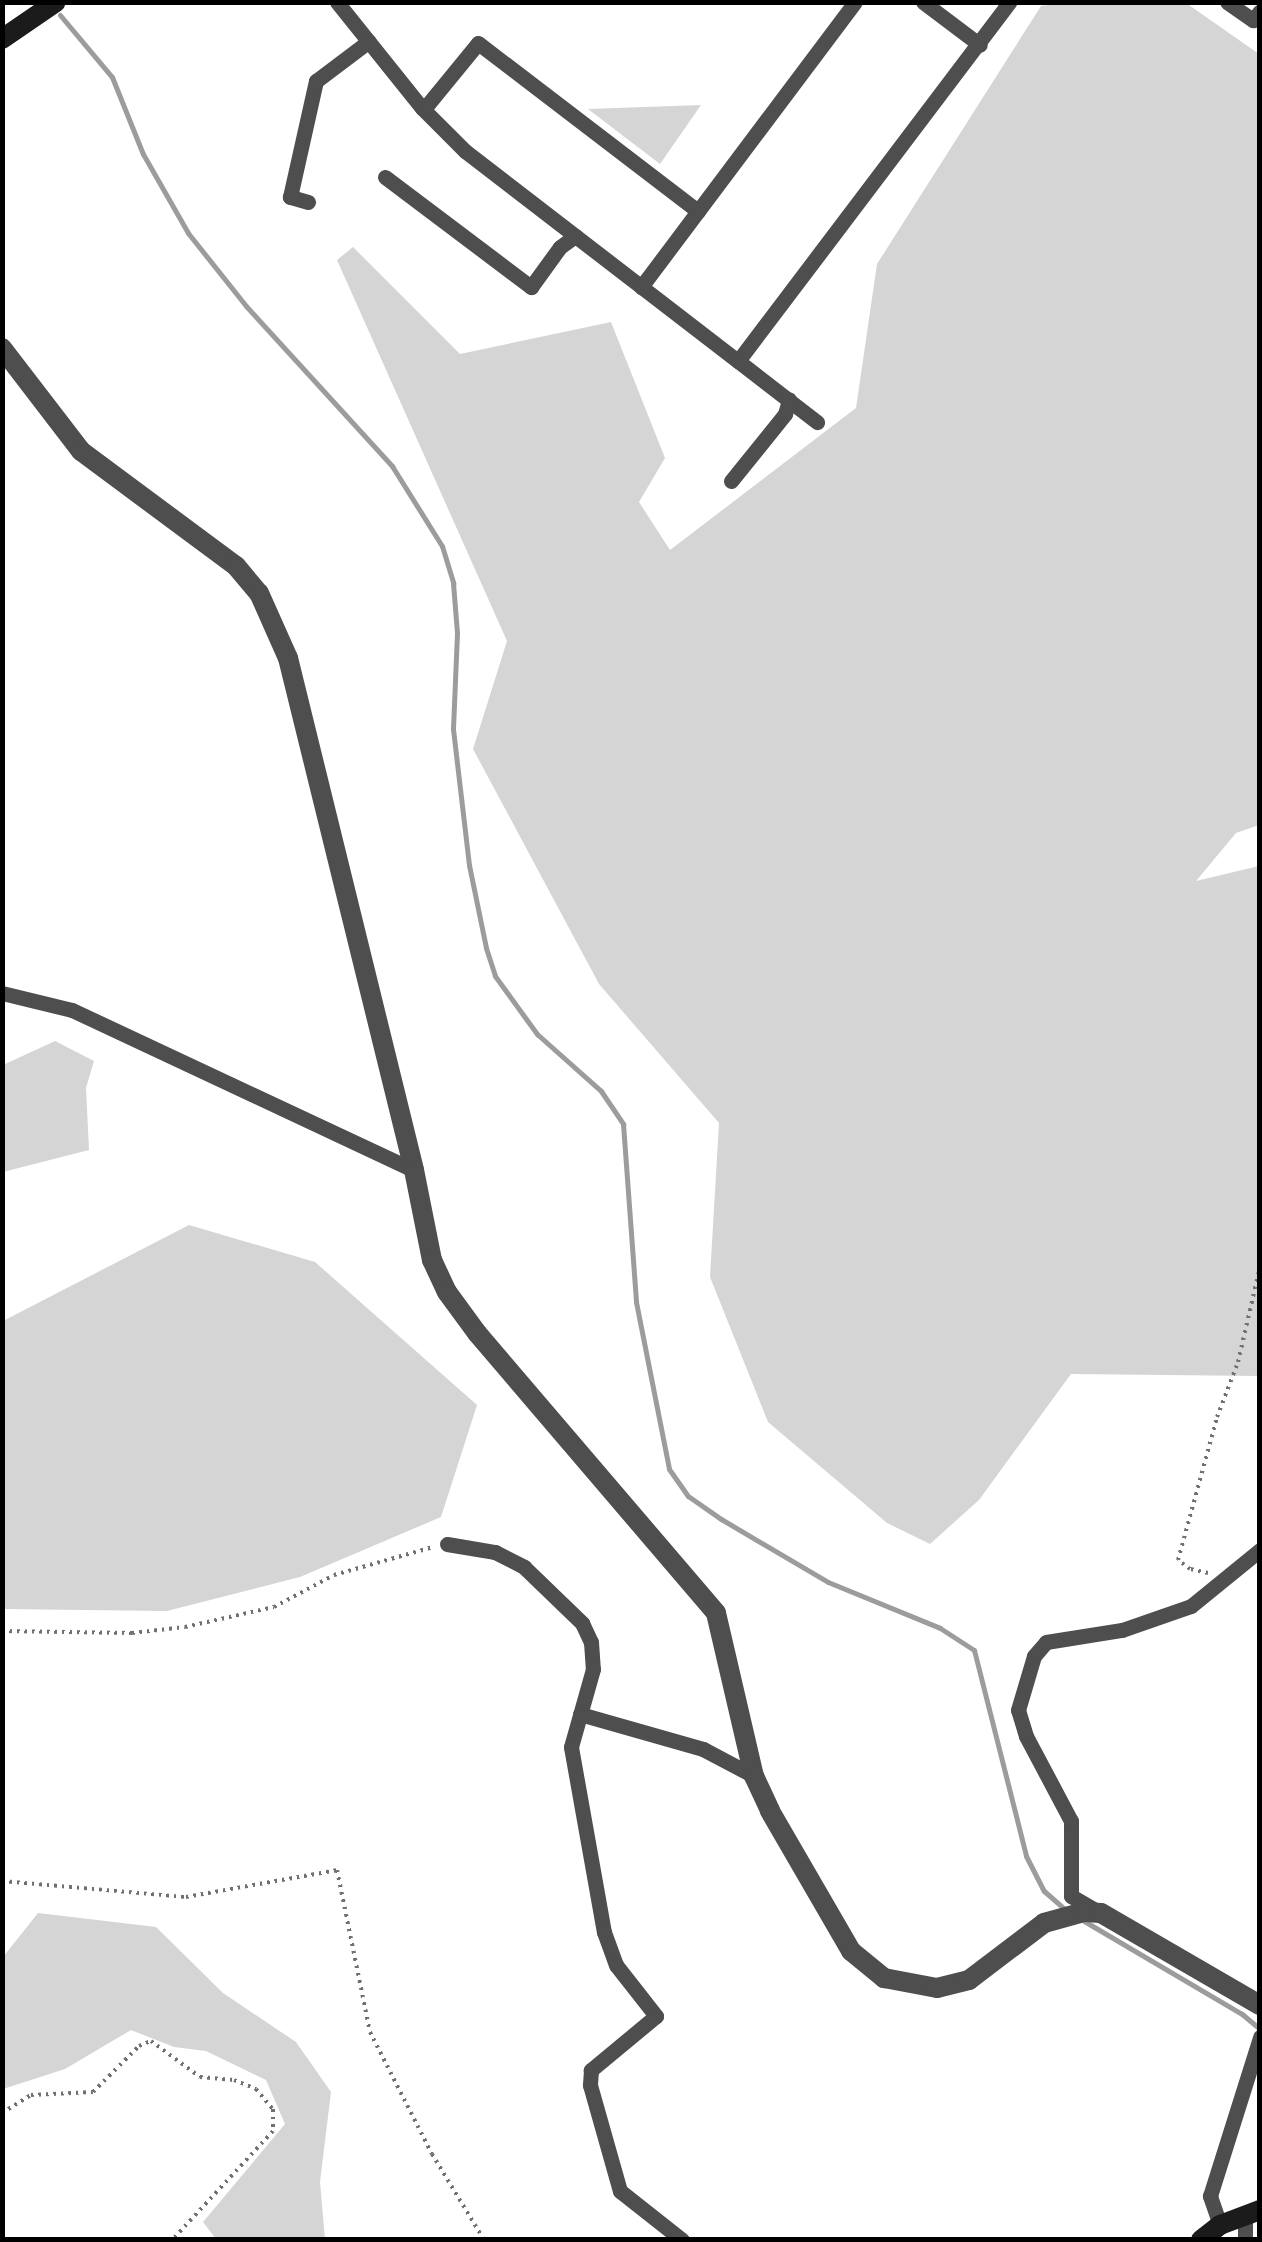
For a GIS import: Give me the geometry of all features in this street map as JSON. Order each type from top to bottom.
[{"type":"main road","points":[[2,39],[56,2]]},
{"type":"main road","points":[[1200,2240],[1220,2225],[1252,2212]]},
{"type":"street","points":[[336,2],[424,109],[465,151],[817,422]]},
{"type":"street","points":[[641,287],[855,2]]},
{"type":"street","points":[[924,2],[980,45]]},
{"type":"street","points":[[738,361],[1010,2]]},
{"type":"street","points":[[1227,2],[1253,20],[1260,12]]},
{"type":"street","points":[[308,202],[290,197],[316,81],[369,40]]},
{"type":"street","points":[[424,109],[478,42],[698,211]]},
{"type":"street","points":[[385,177],[530,287],[560,247],[574,236]]},
{"type":"street","points":[[2,348],[81,451],[236,566],[270,614],[288,658],[414,1170],[432,1260],[446,1292],[716,1613],[754,1776],[851,1951],[884,1978],[919,1988],[954,1985],[984,1970],[1044,1923],[1095,1913]]},
{"type":"street","points":[[731,481],[785,414],[789,400]]},
{"type":"street","points":[[2,993],[72,1010],[414,1170]]},
{"type":"street","points":[[448,1544],[495,1552],[524,1567],[582,1624],[594,1654],[572,1747],[604,1932],[616,1965],[656,2016],[591,2070],[590,2085],[620,2191],[682,2240]]},
{"type":"street","points":[[1260,1550],[1190,1606],[1122,1630],[1046,1642],[1034,1656],[1018,1700],[1022,1724],[1070,1821],[1071,1896],[1260,2005]]},
{"type":"street","points":[[580,1714],[703,1749],[754,1776]]},
{"type":"street","points":[[1220,2225],[1210,2196],[1259,2040]]},
{"type":"street","points":[[1245,2240],[1252,2212]]},
{"type":"path","points":[[1232,1573],[1201,1573],[1178,1560],[1217,1417],[1238,1362],[1260,1266]]},
{"type":"path","points":[[2,1632],[185,1628],[274,1607],[334,1575],[448,1544]]},
{"type":"path","points":[[2,1881],[186,1897],[337,1870],[370,2032],[432,2154],[484,2240]]},
{"type":"path","points":[[2,2112],[32,2095],[93,2092],[139,2046],[151,2042],[200,2077],[234,2080],[256,2089],[272,2109],[273,2130],[172,2240]]},
{"type":"path","points":[[178,2233],[185,2240]]},
{"type":"shaded area","points":[[1186,3],[1259,54],[1259,825],[1236,833],[1196,881],[1259,866],[1259,1376],[1071,1374],[979,1500],[930,1544],[887,1523],[768,1422],[710,1277],[719,1123],[599,984],[473,749],[507,641],[337,260],[353,247],[460,354],[611,322],[665,458],[639,502],[670,550],[856,408],[877,264],[1041,6]]},
{"type":"shaded area","points":[[701,105],[660,164],[588,109]]},
{"type":"shaded area","points":[[55,1041],[94,1061],[86,1088],[89,1150],[3,1172],[3,1065]]},
{"type":"shaded area","points":[[189,1225],[315,1262],[477,1405],[441,1517],[300,1577],[167,1611],[3,1609],[3,1321]]},
{"type":"shaded area","points":[[38,1913],[156,1927],[223,1993],[296,2042],[331,2092],[320,2182],[325,2239],[216,2239],[203,2222],[285,2124],[266,2080],[206,2051],[174,2047],[131,2030],[65,2069],[3,2089],[3,1957]]},
{"type":"waterway","points":[[60,15],[112,77],[143,154],[188,233],[246,306],[392,466],[442,546],[453,583],[457,633],[453,729],[469,865],[486,948],[495,976],[537,1034],[601,1091],[623,1124],[636,1302],[669,1469],[688,1496],[721,1519],[828,1582],[940,1628],[974,1650],[1026,1856],[1044,1891],[1066,1910]]},
{"type":"waterway","points":[[1084,1921],[1242,2014],[1260,2029]]}]
